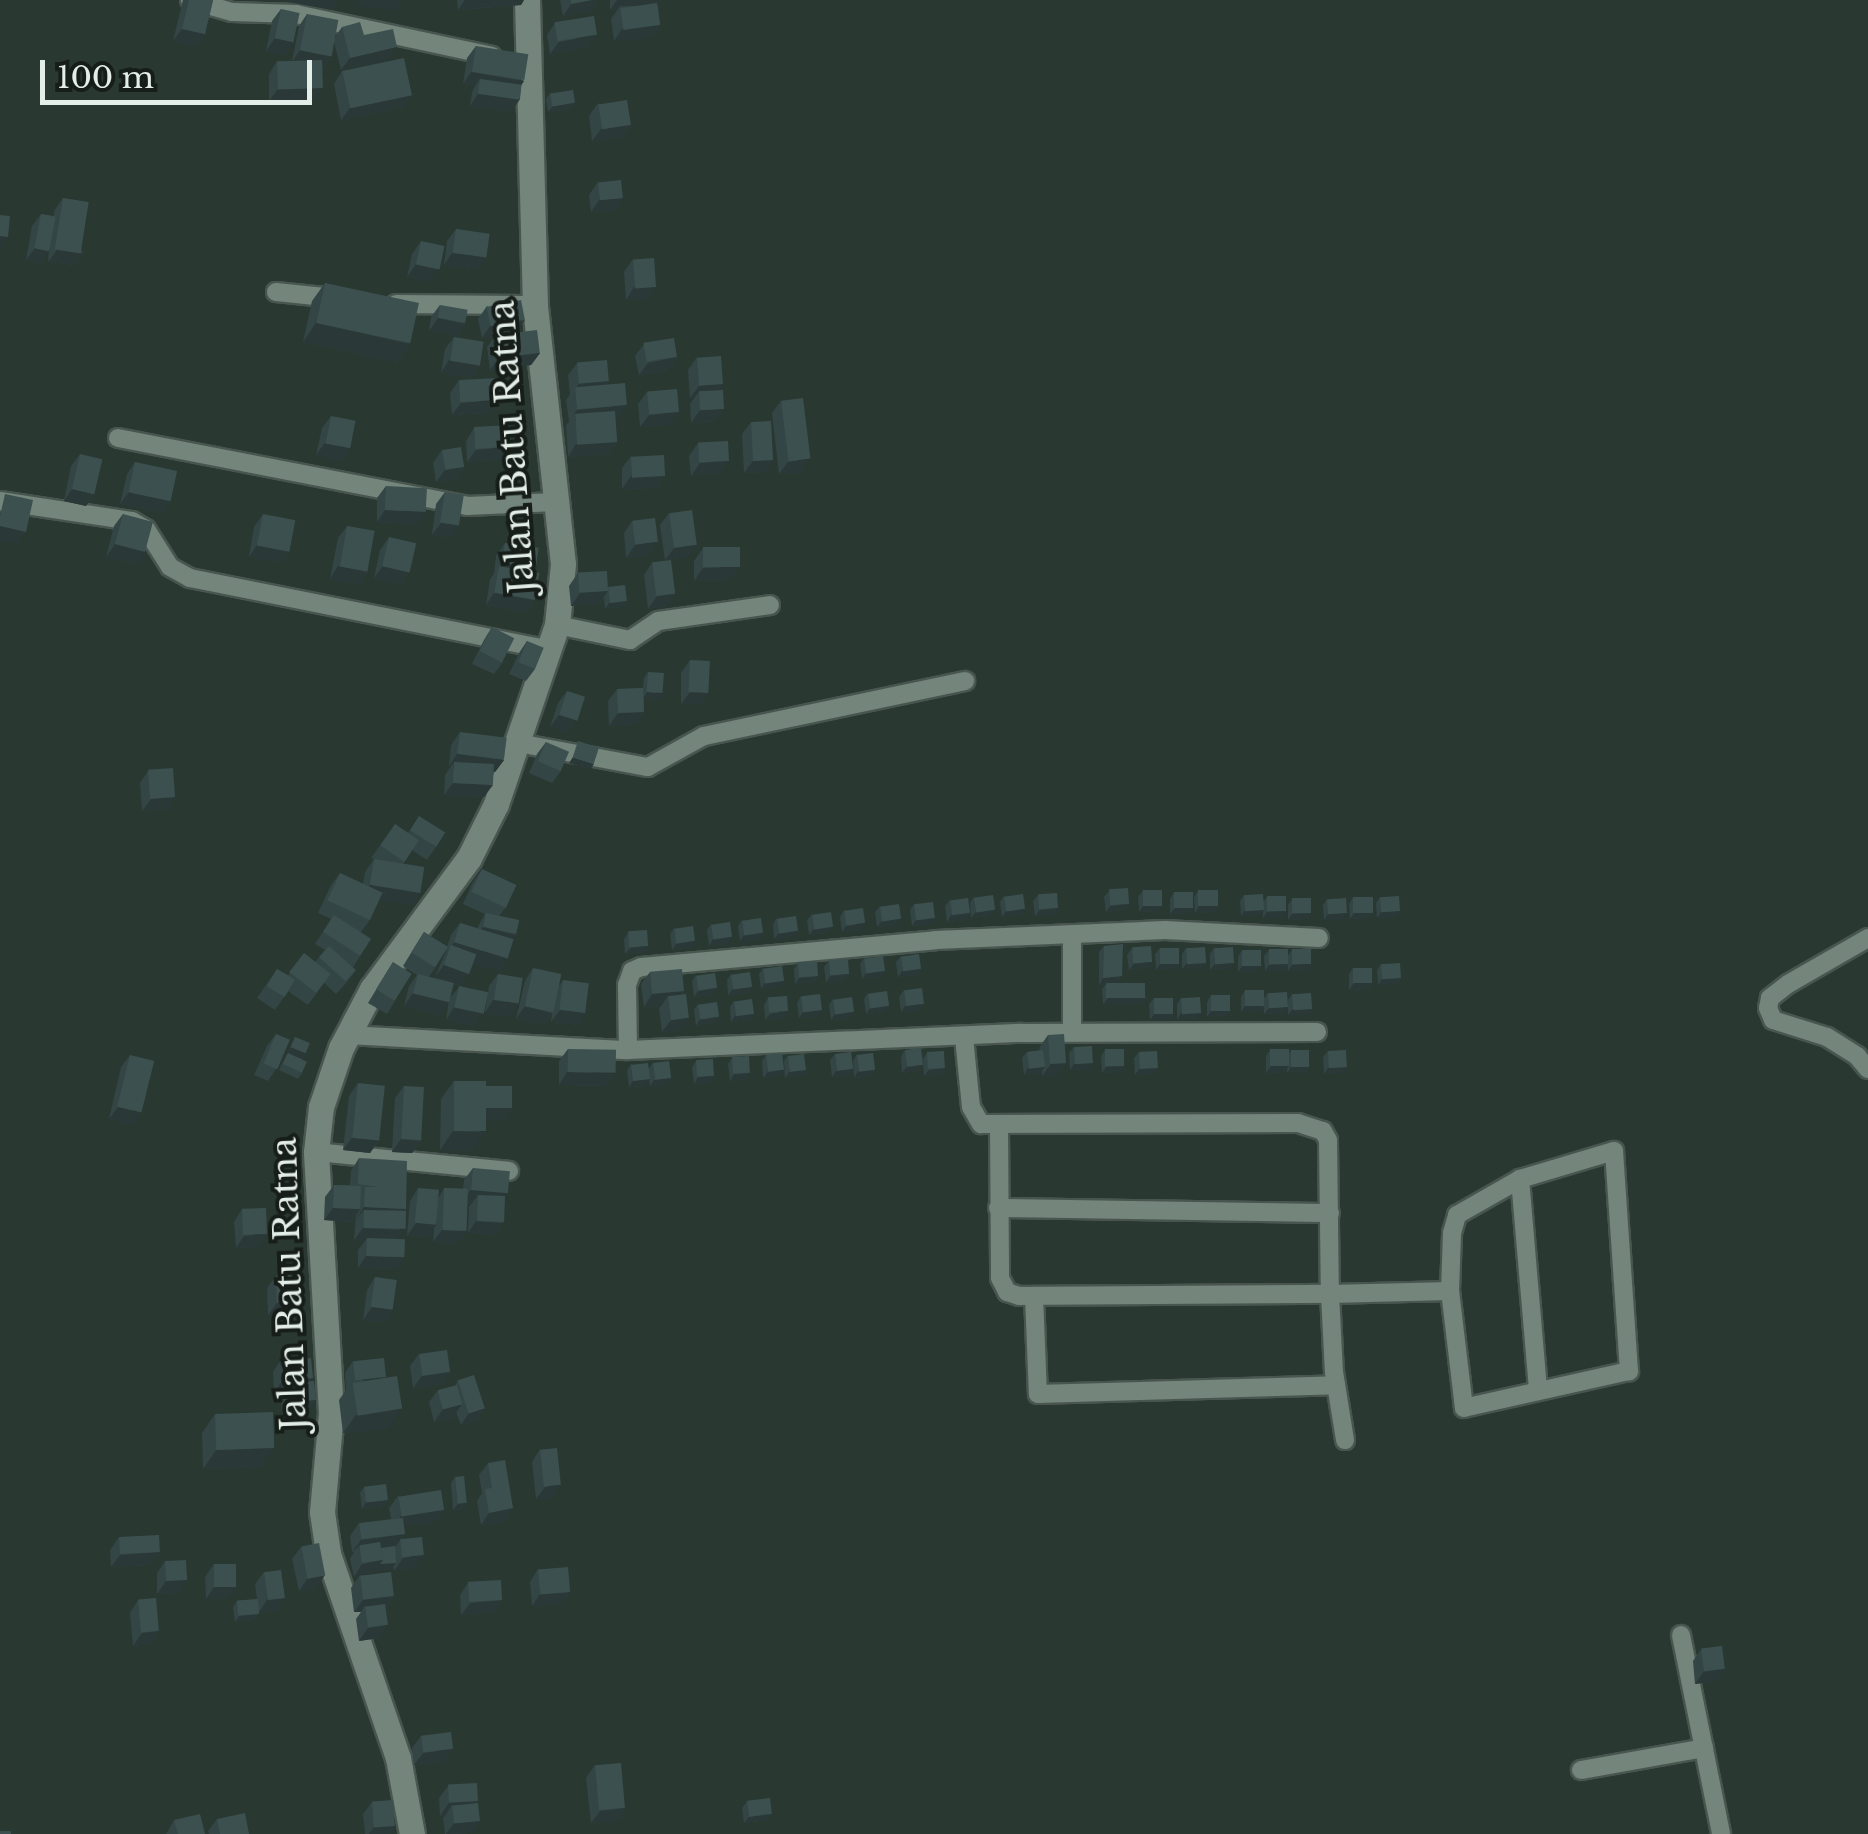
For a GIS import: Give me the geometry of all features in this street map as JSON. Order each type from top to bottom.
[{"type":"street","points":[[190,0],[232,12],[296,14],[527,63]]},
{"type":"street","name":"Jalan Batu Ratna","points":[[412,1834],[398,1758],[348,1620],[322,1512],[331,1413],[316,1152],[329,1075],[372,989],[469,858],[496,804],[554,638],[563,564],[535,306],[527,0]]},
{"type":"street","points":[[276,292],[361,301],[535,306]]},
{"type":"street","points":[[118,438],[467,506],[556,502]]},
{"type":"street","points":[[0,501],[132,521],[146,529],[170,566],[190,578],[554,638],[624,640],[664,620],[770,605]]},
{"type":"street","points":[[518,743],[648,767],[704,736],[966,681]]},
{"type":"street","points":[[628,1050],[627,985],[632,971],[641,968],[936,940],[1165,930],[1319,938]]},
{"type":"street","points":[[1072,935],[1072,1032]]},
{"type":"street","points":[[1868,938],[1788,984],[1770,998],[1768,1008],[1782,1025],[1827,1037],[1857,1056],[1868,1069]]},
{"type":"street","points":[[348,1035],[628,1050],[1072,1032],[1317,1032]]},
{"type":"street","points":[[964,1037],[974,1116],[981,1124],[1313,1126],[1328,1140],[1330,1294],[1336,1385],[1346,1440]]},
{"type":"street","points":[[999,1126],[1001,1286],[1019,1296],[1450,1291]]},
{"type":"street","points":[[1614,1151],[1629,1372],[1464,1408],[1450,1291],[1452,1233],[1457,1215],[1520,1179],[1614,1151]]},
{"type":"street","points":[[316,1152],[509,1171]]},
{"type":"street","points":[[1520,1179],[1538,1390]]},
{"type":"street","points":[[998,1208],[1330,1213]]},
{"type":"street","points":[[1034,1296],[1038,1394],[1336,1385]]},
{"type":"street","points":[[1682,1635],[1721,1834]]},
{"type":"street","points":[[1582,1770],[1704,1748]]},
{"type":"building","points":[[189,0],[213,0],[205,34],[182,29]]},
{"type":"building","points":[[657,3],[660,25],[623,30],[620,8]]},
{"type":"building","points":[[281,9],[300,13],[293,42],[275,38]]},
{"type":"building","points":[[307,14],[338,20],[331,56],[300,50]]},
{"type":"building","points":[[594,16],[597,35],[557,41],[554,22]]},
{"type":"building","points":[[360,22],[364,35],[393,29],[397,47],[350,58],[342,27]]},
{"type":"building","points":[[476,46],[528,54],[524,80],[472,72]]},
{"type":"building","points":[[404,58],[412,95],[350,108],[342,71]]},
{"type":"building","points":[[322,60],[323,88],[278,90],[277,62]]},
{"type":"building","points":[[480,79],[522,85],[520,100],[478,94]]},
{"type":"building","points":[[573,90],[575,103],[552,106],[550,94]]},
{"type":"building","points":[[627,100],[631,125],[602,129],[598,105]]},
{"type":"building","points":[[621,180],[623,198],[600,200],[598,182]]},
{"type":"building","points":[[63,198],[89,202],[81,253],[55,249]]},
{"type":"building","points":[[41,214],[56,217],[49,251],[34,248]]},
{"type":"building","points":[[0,215],[10,216],[8,237],[0,236]]},
{"type":"building","points":[[456,229],[490,234],[486,257],[453,253]]},
{"type":"building","points":[[421,241],[444,246],[439,269],[416,264]]},
{"type":"building","points":[[654,258],[656,287],[635,288],[633,259]]},
{"type":"building","points":[[325,283],[419,303],[410,343],[316,323]]},
{"type":"building","points":[[521,300],[525,320],[490,326],[487,307]]},
{"type":"building","points":[[440,305],[468,310],[465,323],[438,318]]},
{"type":"building","points":[[537,330],[540,353],[499,358],[496,335]]},
{"type":"building","points":[[454,337],[484,342],[480,365],[450,361]]},
{"type":"building","points":[[674,338],[677,357],[646,362],[643,343]]},
{"type":"building","points":[[721,356],[723,384],[699,386],[697,358]]},
{"type":"building","points":[[607,360],[609,381],[579,384],[577,363]]},
{"type":"building","points":[[498,378],[499,400],[460,402],[459,380]]},
{"type":"building","points":[[625,383],[627,405],[577,409],[575,387]]},
{"type":"building","points":[[677,389],[679,412],[649,415],[647,392]]},
{"type":"building","points":[[723,390],[724,409],[700,410],[699,391]]},
{"type":"building","points":[[803,398],[810,459],[789,461],[781,401]]},
{"type":"building","points":[[615,411],[617,442],[577,445],[575,414]]},
{"type":"building","points":[[331,416],[356,421],[350,448],[326,443]]},
{"type":"building","points":[[771,421],[773,460],[753,461],[751,422]]},
{"type":"building","points":[[510,425],[511,447],[475,449],[474,427]]},
{"type":"building","points":[[728,441],[729,461],[699,463],[698,443]]},
{"type":"building","points":[[461,447],[464,467],[445,470],[442,450]]},
{"type":"building","points":[[80,454],[102,459],[94,494],[72,489]]},
{"type":"building","points":[[664,455],[665,476],[632,478],[631,457]]},
{"type":"building","points":[[135,462],[177,471],[171,501],[129,492]]},
{"type":"building","points":[[386,486],[427,488],[426,512],[385,510]]},
{"type":"building","points":[[445,492],[464,495],[459,526],[440,523]]},
{"type":"building","points":[[5,494],[33,500],[26,532],[0,526]]},
{"type":"building","points":[[692,510],[697,545],[674,548],[669,513]]},
{"type":"building","points":[[123,514],[153,522],[145,552],[115,544]]},
{"type":"building","points":[[263,514],[295,520],[289,552],[257,545]]},
{"type":"building","points":[[655,518],[658,542],[635,545],[632,521]]},
{"type":"building","points":[[347,526],[375,531],[367,571],[340,566]]},
{"type":"building","points":[[389,537],[416,543],[410,573],[382,566]]},
{"type":"building","points":[[505,543],[539,548],[536,568],[502,563]]},
{"type":"building","points":[[703,547],[740,547],[740,567],[703,567]]},
{"type":"building","points":[[671,560],[675,594],[656,596],[652,562]]},
{"type":"building","points":[[499,566],[539,573],[535,600],[494,593]]},
{"type":"building","points":[[607,571],[608,591],[579,592],[578,573]]},
{"type":"building","points":[[625,585],[627,601],[610,603],[608,587]]},
{"type":"building","points":[[492,627],[514,638],[502,662],[480,651]]},
{"type":"building","points":[[527,641],[544,648],[535,669],[518,662]]},
{"type":"building","points":[[690,660],[710,661],[708,693],[688,692]]},
{"type":"building","points":[[648,672],[664,673],[663,693],[647,692]]},
{"type":"building","points":[[643,688],[644,712],[618,713],[617,689]]},
{"type":"building","points":[[567,691],[585,697],[577,721],[559,715]]},
{"type":"building","points":[[460,732],[507,738],[504,760],[457,754]]},
{"type":"building","points":[[578,741],[599,748],[594,764],[573,757]]},
{"type":"building","points":[[546,742],[569,752],[561,771],[538,761]]},
{"type":"building","points":[[454,762],[494,764],[493,785],[453,783]]},
{"type":"building","points":[[173,768],[175,797],[150,799],[148,770]]},
{"type":"building","points":[[419,816],[445,832],[436,847],[410,830]]},
{"type":"building","points":[[395,824],[419,840],[405,862],[380,846]]},
{"type":"building","points":[[374,859],[424,867],[420,893],[370,885]]},
{"type":"building","points":[[482,869],[516,885],[506,908],[471,892]]},
{"type":"building","points":[[340,873],[383,893],[370,920],[327,900]]},
{"type":"building","points":[[1128,888],[1129,904],[1110,905],[1109,889]]},
{"type":"building","points":[[1143,890],[1162,890],[1162,906],[1143,906]]},
{"type":"building","points":[[1198,890],[1218,890],[1218,906],[1198,906]]},
{"type":"building","points":[[1174,892],[1193,892],[1193,908],[1174,908]]},
{"type":"building","points":[[1057,893],[1058,908],[1039,909],[1038,894]]},
{"type":"building","points":[[1023,894],[1025,909],[1006,911],[1004,897]]},
{"type":"building","points":[[1263,894],[1264,910],[1245,911],[1244,895]]},
{"type":"building","points":[[993,895],[995,910],[976,912],[974,898]]},
{"type":"building","points":[[1267,896],[1286,896],[1286,911],[1267,911]]},
{"type":"building","points":[[1399,896],[1400,911],[1381,912],[1380,897]]},
{"type":"building","points":[[1353,897],[1373,897],[1373,913],[1353,913]]},
{"type":"building","points":[[968,898],[970,913],[952,915],[950,901]]},
{"type":"building","points":[[1292,898],[1311,898],[1311,913],[1292,913]]},
{"type":"building","points":[[1346,898],[1347,913],[1328,914],[1327,899]]},
{"type":"building","points":[[933,902],[935,918],[916,920],[914,904]]},
{"type":"building","points":[[899,904],[901,919],[882,921],[880,907]]},
{"type":"building","points":[[863,908],[865,923],[846,925],[844,911]]},
{"type":"building","points":[[831,912],[833,927],[814,929],[812,915]]},
{"type":"building","points":[[486,913],[519,920],[516,934],[483,927]]},
{"type":"building","points":[[334,915],[371,939],[360,956],[323,932]]},
{"type":"building","points":[[796,916],[798,931],[779,933],[777,919]]},
{"type":"building","points":[[761,918],[763,933],[744,935],[742,921]]},
{"type":"building","points":[[730,922],[732,937],[713,939],[711,925]]},
{"type":"building","points":[[460,923],[514,939],[508,958],[454,942]]},
{"type":"building","points":[[693,926],[695,941],[676,943],[674,929]]},
{"type":"building","points":[[647,930],[648,946],[629,947],[628,931]]},
{"type":"building","points":[[424,932],[448,947],[435,967],[411,952]]},
{"type":"building","points":[[1123,944],[1122,976],[1103,978],[1104,946]]},
{"type":"building","points":[[451,945],[476,954],[469,974],[444,965]]},
{"type":"building","points":[[329,946],[356,970],[346,981],[319,957]]},
{"type":"building","points":[[1151,946],[1152,962],[1133,963],[1132,947]]},
{"type":"building","points":[[1205,947],[1206,963],[1187,964],[1186,948]]},
{"type":"building","points":[[1233,947],[1234,963],[1215,964],[1214,948]]},
{"type":"building","points":[[1160,948],[1179,948],[1179,964],[1160,964]]},
{"type":"building","points":[[1269,949],[1288,949],[1288,964],[1269,964]]},
{"type":"building","points":[[1292,949],[1311,949],[1311,964],[1292,964]]},
{"type":"building","points":[[1242,950],[1261,950],[1261,966],[1242,966]]},
{"type":"building","points":[[304,953],[331,974],[316,993],[289,972]]},
{"type":"building","points":[[919,954],[921,969],[903,971],[901,957]]},
{"type":"building","points":[[883,956],[885,971],[866,973],[864,959]]},
{"type":"building","points":[[848,959],[849,974],[830,975],[829,960]]},
{"type":"building","points":[[817,961],[818,976],[799,977],[798,962]]},
{"type":"building","points":[[393,962],[412,974],[395,1001],[376,989]]},
{"type":"building","points":[[1400,963],[1401,978],[1382,979],[1381,964]]},
{"type":"building","points":[[782,966],[784,981],[765,983],[763,969]]},
{"type":"building","points":[[533,968],[561,974],[553,1012],[525,1006]]},
{"type":"building","points":[[1353,968],[1372,968],[1372,983],[1353,983]]},
{"type":"building","points":[[277,969],[295,980],[285,997],[267,986]]},
{"type":"building","points":[[682,969],[684,991],[652,994],[650,972]]},
{"type":"building","points":[[750,972],[752,987],[733,989],[731,975]]},
{"type":"building","points":[[715,973],[717,988],[698,990],[696,976]]},
{"type":"building","points":[[418,974],[454,983],[449,1002],[413,993]]},
{"type":"building","points":[[498,974],[523,978],[519,1004],[494,1000]]},
{"type":"building","points":[[563,980],[589,983],[585,1013],[559,1010]]},
{"type":"building","points":[[1106,983],[1145,983],[1145,998],[1106,998]]},
{"type":"building","points":[[459,986],[488,992],[484,1014],[454,1008]]},
{"type":"building","points":[[922,988],[924,1004],[906,1006],[904,990]]},
{"type":"building","points":[[1245,990],[1264,990],[1264,1006],[1245,1006]]},
{"type":"building","points":[[887,991],[889,1006],[870,1008],[868,994]]},
{"type":"building","points":[[1287,992],[1288,1007],[1269,1008],[1268,993]]},
{"type":"building","points":[[1311,993],[1312,1009],[1293,1010],[1292,994]]},
{"type":"building","points":[[686,994],[689,1018],[671,1020],[668,996]]},
{"type":"building","points":[[820,994],[822,1010],[803,1012],[801,996]]},
{"type":"building","points":[[1211,995],[1230,995],[1230,1011],[1211,1011]]},
{"type":"building","points":[[787,996],[788,1011],[769,1012],[768,997]]},
{"type":"building","points":[[852,997],[854,1012],[835,1014],[833,1000]]},
{"type":"building","points":[[1200,997],[1201,1013],[1182,1014],[1181,998]]},
{"type":"building","points":[[1154,998],[1173,998],[1173,1014],[1154,1014]]},
{"type":"building","points":[[752,999],[754,1014],[736,1016],[734,1002]]},
{"type":"building","points":[[717,1002],[719,1017],[700,1019],[698,1005]]},
{"type":"building","points":[[276,1034],[290,1040],[277,1069],[263,1063]]},
{"type":"building","points":[[1064,1034],[1066,1063],[1050,1064],[1048,1035]]},
{"type":"building","points":[[295,1037],[310,1043],[306,1053],[291,1047]]},
{"type":"building","points":[[1092,1046],[1093,1063],[1075,1064],[1074,1047]]},
{"type":"building","points":[[921,1048],[923,1065],[907,1067],[905,1050]]},
{"type":"building","points":[[568,1049],[616,1050],[616,1073],[568,1072]]},
{"type":"building","points":[[1105,1049],[1124,1049],[1124,1066],[1105,1066]]},
{"type":"building","points":[[1270,1049],[1289,1049],[1289,1066],[1270,1066]]},
{"type":"building","points":[[1043,1050],[1045,1067],[1029,1069],[1027,1052]]},
{"type":"building","points":[[1291,1050],[1309,1050],[1309,1067],[1291,1067]]},
{"type":"building","points":[[1346,1050],[1347,1067],[1329,1068],[1328,1051]]},
{"type":"building","points":[[944,1051],[945,1068],[928,1069],[927,1052]]},
{"type":"building","points":[[1157,1051],[1158,1068],[1140,1069],[1139,1052]]},
{"type":"building","points":[[851,1052],[853,1069],[837,1071],[835,1054]]},
{"type":"building","points":[[288,1053],[307,1062],[302,1073],[283,1064]]},
{"type":"building","points":[[782,1053],[784,1070],[768,1072],[766,1055]]},
{"type":"building","points":[[873,1053],[875,1070],[859,1072],[857,1055]]},
{"type":"building","points":[[804,1054],[806,1070],[790,1072],[788,1056]]},
{"type":"building","points":[[130,1055],[154,1061],[141,1112],[117,1106]]},
{"type":"building","points":[[749,1056],[750,1073],[733,1074],[732,1057]]},
{"type":"building","points":[[713,1059],[714,1076],[697,1077],[696,1060]]},
{"type":"building","points":[[669,1061],[671,1078],[655,1080],[653,1063]]},
{"type":"building","points":[[648,1063],[650,1079],[633,1081],[631,1065]]},
{"type":"building","points":[[454,1081],[486,1081],[486,1131],[454,1131]]},
{"type":"building","points":[[358,1083],[385,1086],[379,1141],[352,1138]]},
{"type":"building","points":[[404,1086],[424,1087],[421,1140],[401,1139]]},
{"type":"building","points":[[486,1086],[512,1086],[512,1108],[486,1108]]},
{"type":"building","points":[[359,1158],[407,1161],[406,1209],[364,1207],[365,1187],[379,1187],[358,1184]]},
{"type":"building","points":[[473,1168],[510,1171],[508,1193],[471,1190]]},
{"type":"building","points":[[334,1185],[361,1186],[360,1209],[333,1208]]},
{"type":"building","points":[[418,1188],[439,1190],[436,1225],[415,1223]]},
{"type":"building","points":[[444,1188],[468,1189],[467,1231],[443,1230]]},
{"type":"building","points":[[478,1195],[505,1196],[504,1222],[477,1221]]},
{"type":"building","points":[[266,1208],[267,1234],[243,1235],[242,1209]]},
{"type":"building","points":[[364,1210],[406,1211],[406,1229],[364,1228]]},
{"type":"building","points":[[367,1238],[405,1239],[404,1257],[366,1256]]},
{"type":"building","points":[[299,1275],[300,1302],[277,1303],[276,1276]]},
{"type":"building","points":[[375,1277],[397,1280],[393,1310],[371,1307]]},
{"type":"building","points":[[447,1350],[450,1372],[422,1376],[419,1354]]},
{"type":"building","points":[[311,1358],[313,1378],[283,1381],[281,1361]]},
{"type":"building","points":[[384,1358],[386,1377],[355,1380],[353,1361]]},
{"type":"building","points":[[474,1375],[485,1408],[469,1414],[458,1380]]},
{"type":"building","points":[[397,1376],[402,1409],[358,1416],[353,1383]]},
{"type":"building","points":[[314,1381],[316,1400],[291,1403],[289,1384]]},
{"type":"building","points":[[457,1385],[462,1404],[443,1409],[438,1390]]},
{"type":"building","points":[[273,1412],[274,1448],[216,1450],[215,1414]]},
{"type":"building","points":[[557,1448],[561,1485],[544,1487],[540,1450]]},
{"type":"building","points":[[505,1460],[513,1508],[489,1513],[485,1489],[492,1488],[488,1463]]},
{"type":"building","points":[[464,1476],[467,1503],[458,1504],[455,1477]]},
{"type":"building","points":[[386,1484],[388,1500],[366,1503],[364,1487]]},
{"type":"building","points":[[441,1490],[444,1510],[402,1516],[399,1497]]},
{"type":"building","points":[[403,1518],[405,1534],[361,1539],[359,1523]]},
{"type":"building","points":[[159,1535],[160,1552],[120,1554],[119,1537]]},
{"type":"building","points":[[422,1537],[424,1555],[402,1557],[400,1539]]},
{"type":"building","points":[[380,1542],[383,1560],[362,1563],[359,1545]]},
{"type":"building","points":[[319,1543],[325,1575],[308,1579],[301,1546]]},
{"type":"building","points":[[395,1546],[396,1563],[380,1564],[381,1548]]},
{"type":"building","points":[[186,1560],[187,1580],[166,1581],[165,1561]]},
{"type":"building","points":[[214,1564],[236,1564],[236,1587],[214,1587]]},
{"type":"building","points":[[568,1567],[570,1592],[540,1595],[538,1570]]},
{"type":"building","points":[[281,1570],[285,1598],[268,1600],[264,1572]]},
{"type":"building","points":[[391,1572],[394,1596],[363,1600],[360,1576]]},
{"type":"building","points":[[501,1580],[502,1600],[469,1602],[468,1582]]},
{"type":"building","points":[[156,1598],[159,1631],[141,1632],[138,1600]]},
{"type":"building","points":[[258,1599],[259,1614],[238,1615],[237,1600]]},
{"type":"building","points":[[385,1604],[388,1625],[368,1628],[365,1607]]},
{"type":"building","points":[[1722,1646],[1725,1669],[1704,1671],[1701,1649]]},
{"type":"building","points":[[451,1732],[453,1749],[423,1753],[421,1736]]},
{"type":"building","points":[[621,1763],[625,1808],[599,1810],[595,1765]]},
{"type":"building","points":[[477,1783],[478,1801],[449,1802],[448,1785]]},
{"type":"building","points":[[770,1798],[772,1814],[749,1817],[747,1801]]},
{"type":"building","points":[[393,1800],[395,1826],[374,1827],[372,1801]]},
{"type":"building","points":[[478,1803],[480,1821],[454,1824],[452,1806]]},
{"type":"building","points":[[245,1813],[249,1834],[220,1834],[217,1819]]},
{"type":"building","points":[[200,1814],[205,1834],[178,1834],[174,1820]]}]
